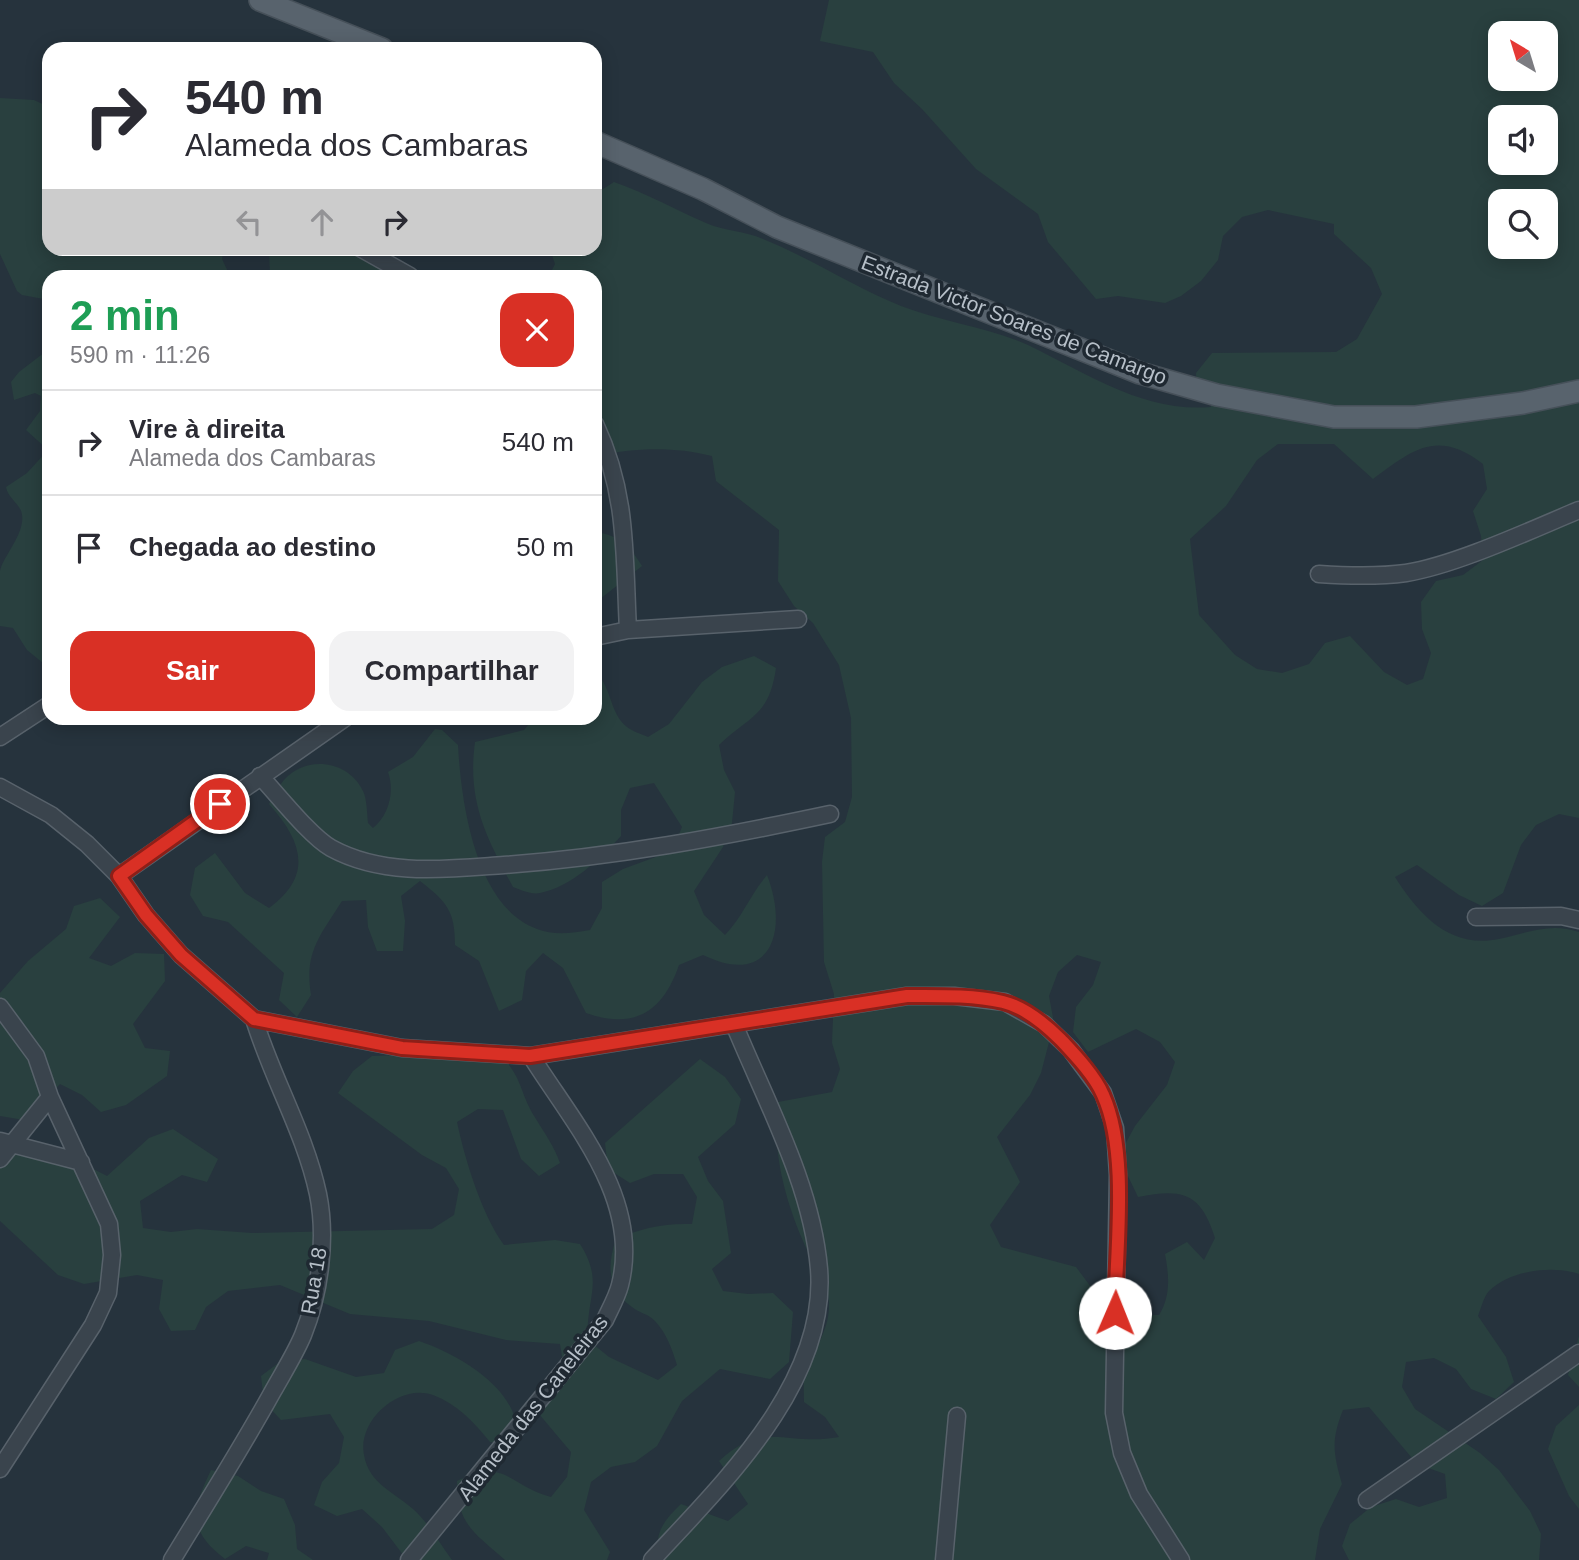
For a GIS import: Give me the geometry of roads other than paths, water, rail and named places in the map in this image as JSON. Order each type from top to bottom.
[{"type":"main road","points":[[260,0],[365,42]]},
{"type":"main road","name":"Estrada Victor Soares de Camargo","points":[[602,145],[703,189],[777,227],[1140,373],[1217,395],[1334,416],[1416,417],[1523,403],[1579,391]]},
{"type":"street","points":[[374,256],[399,270]]},
{"type":"street","points":[[602,439],[612,460],[622,510],[628,631]]},
{"type":"street","points":[[1320,574],[1365,577],[1408,573],[1447,561],[1579,510]]},
{"type":"street","points":[[602,636],[628,631],[798,619]]},
{"type":"street","points":[[0,737],[42,710]]},
{"type":"street","points":[[119,876],[335,725]]},
{"type":"street","points":[[260,776],[330,848],[389,867],[433,870],[587,859],[719,838],[830,814]]},
{"type":"street","points":[[0,787],[51,815],[87,844],[119,876],[146,915],[181,955],[254,1019],[402,1048],[530,1056],[907,996],[954,996],[1005,1002],[1044,1024],[1071,1050],[1103,1093],[1115,1128],[1118,1175],[1114,1413],[1122,1453],[1139,1494],[1181,1560]]},
{"type":"street","points":[[1476,917],[1561,916],[1579,920]]},
{"type":"street","points":[[0,1007],[36,1056],[50,1097],[109,1224],[112,1255],[108,1293],[93,1325],[0,1469]]},
{"type":"street","name":"Rua 18","points":[[172,1560],[303,1336],[316,1293],[322,1239],[318,1194],[298,1129],[267,1063],[254,1019]]},
{"type":"street","points":[[652,1560],[752,1448],[785,1397],[807,1353],[816,1311],[819,1270],[797,1178],[734,1024]]},
{"type":"street","name":"Alameda das Caneleiras","points":[[408,1560],[606,1320],[620,1285],[622,1220],[610,1182],[530,1056]]},
{"type":"street","points":[[0,1159],[6,1142],[50,1097]]},
{"type":"street","points":[[6,1142],[81,1162]]},
{"type":"street","points":[[1367,1500],[1579,1353]]},
{"type":"street","points":[[944,1560],[957,1416]]}]
